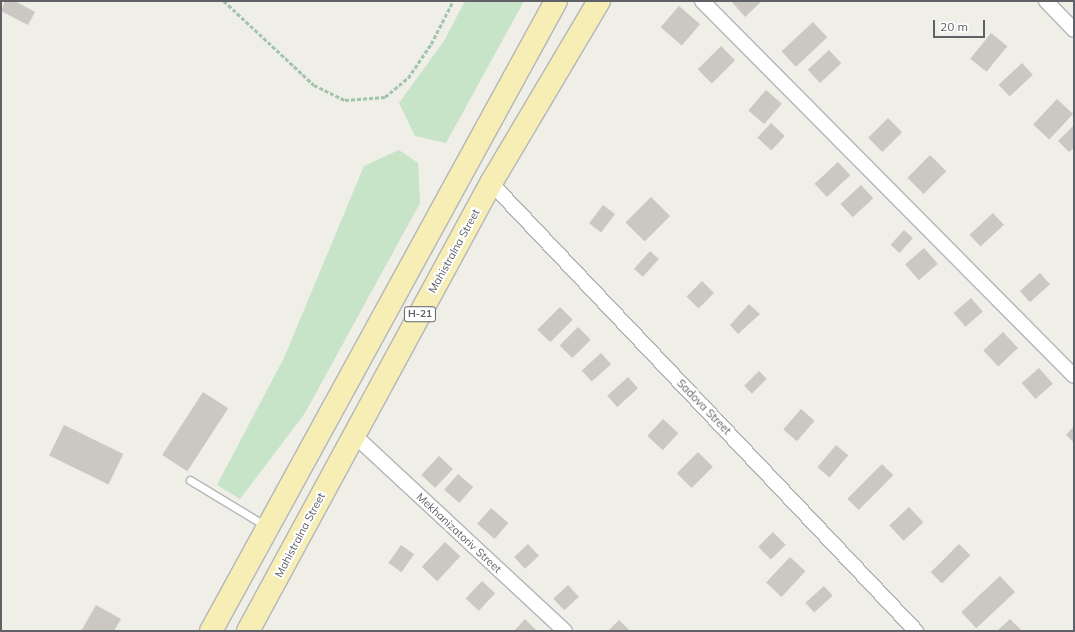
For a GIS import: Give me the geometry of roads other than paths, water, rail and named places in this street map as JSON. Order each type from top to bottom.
[{"type":"main road","name":"Н-21","points":[[211,631],[556,1]]},
{"type":"main road","name":"Mahistralna Street","points":[[248,631],[491,183],[599,1]]},
{"type":"street","points":[[702,1],[1074,376]]},
{"type":"street","points":[[1046,1],[1074,30]]},
{"type":"street","name":"Sadova Street","points":[[491,183],[916,631]]},
{"type":"street","name":"Mekhanizatoriv Street","points":[[354,435],[565,631]]},
{"type":"lane","points":[[190,480],[268,528]]}]
